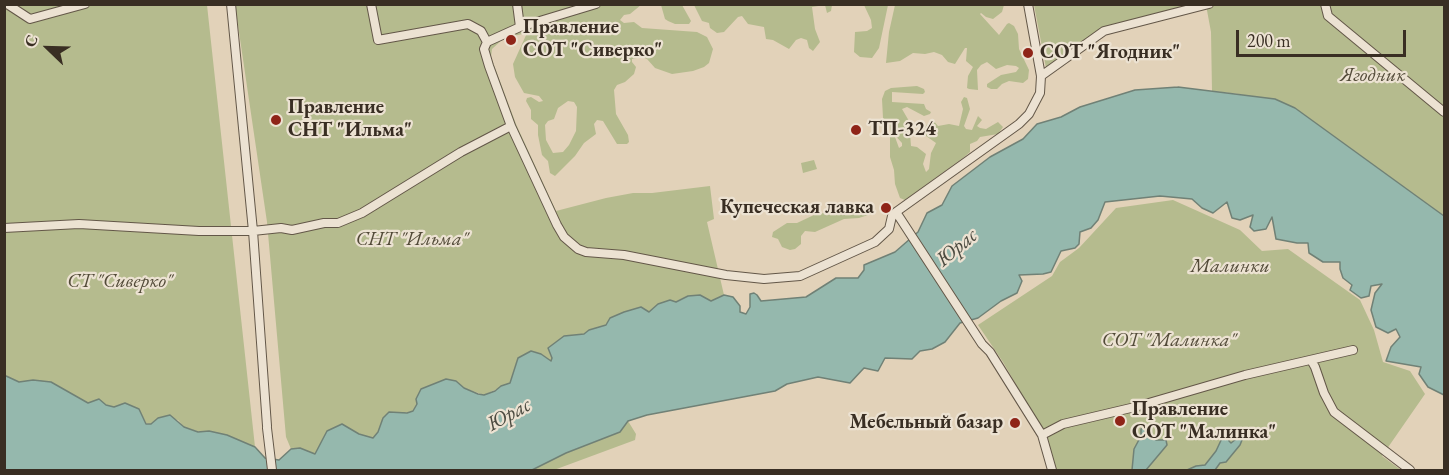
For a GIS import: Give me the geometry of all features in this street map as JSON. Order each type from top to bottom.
[{"type":"street","points":[[7,4],[30,19],[85,4]]},
{"type":"street","points":[[231,4],[253,231],[272,471]]},
{"type":"street","points":[[371,4],[378,40],[468,24],[481,31],[487,42]]},
{"type":"street","points":[[517,4],[520,27]]},
{"type":"street","points":[[596,4],[520,27],[487,42],[484,49],[512,126],[560,231],[573,246],[586,252],[624,255],[726,275],[780,279],[800,276],[875,242],[889,229],[892,216],[899,216],[1029,114],[1040,93],[1041,76],[1028,4]]},
{"type":"street","points":[[1041,76],[1104,31],[1209,4]]},
{"type":"street","points":[[1324,4],[1328,16],[1444,112]]},
{"type":"street","points":[[4,228],[79,224],[199,231],[253,231],[281,228],[292,231],[324,223],[338,223],[362,213],[461,152],[512,126]]},
{"type":"street","points":[[899,216],[982,344],[990,352],[1042,435],[1052,471]]},
{"type":"street","points":[[1042,435],[1062,424],[1135,407],[1245,375],[1353,350]]},
{"type":"street","points":[[1311,360],[1334,412],[1410,471]]},
{"type":"green space","name":"СТ \"Сиверко\"","points":[[4,5],[207,5],[255,447],[227,435],[209,431],[199,432],[184,427],[178,420],[158,418],[151,424],[146,423],[139,409],[88,403],[50,382],[33,380],[19,382],[5,375]]},
{"type":"green space","name":"СНТ \"Ильма\"","points":[[235,5],[641,5],[620,20],[624,23],[634,22],[642,28],[697,32],[707,37],[713,49],[709,63],[704,67],[672,74],[655,68],[642,57],[632,59],[636,67],[634,74],[625,82],[617,85],[614,90],[616,114],[628,135],[629,142],[617,144],[603,121],[597,120],[594,124],[596,134],[584,143],[575,156],[555,176],[550,173],[548,161],[542,155],[538,125],[531,119],[531,110],[526,101],[531,97],[539,102],[543,101],[539,96],[524,93],[515,77],[513,64],[527,33],[504,38],[492,49],[491,57],[516,124],[556,211],[633,193],[710,186],[714,219],[707,222],[724,295],[711,301],[700,295],[688,296],[675,302],[670,300],[658,304],[649,313],[641,307],[610,318],[606,325],[589,330],[584,334],[564,336],[550,354],[551,361],[531,351],[518,358],[510,383],[484,395],[464,388],[456,381],[446,379],[421,389],[413,411],[383,418],[373,438],[359,434],[342,424],[327,431],[315,455],[300,448],[291,449],[286,437],[267,222]],"holes":[[[568,101],[574,102],[577,107],[576,131],[563,152],[553,153],[546,140],[545,125],[554,119],[558,108]]]},
{"type":"green space","points":[[661,5],[682,5],[691,21],[689,24],[675,24],[668,21],[665,19]]},
{"type":"green space","points":[[694,5],[825,5],[812,7],[815,29],[820,42],[813,51],[809,48],[807,40],[801,38],[796,40],[789,49],[773,40],[766,39],[764,27],[748,24],[742,16],[738,17],[724,32],[717,33],[710,28],[709,23],[702,21]]},
{"type":"green space","points":[[825,5],[832,5],[831,11],[827,13]]},
{"type":"green space","points":[[864,5],[888,5],[879,48],[872,58],[860,57],[854,52],[855,32],[872,28]]},
{"type":"green space","points":[[895,5],[1004,5],[1002,12],[993,19],[980,14],[999,35],[1007,24],[1014,26],[1018,34],[1019,49],[1029,70],[1028,79],[1023,83],[1009,81],[997,89],[991,89],[987,87],[987,84],[1001,75],[1016,72],[1019,68],[1007,65],[996,69],[987,62],[977,70],[978,90],[967,88],[968,76],[973,67],[966,61],[967,48],[955,64],[934,52],[913,53],[900,61],[886,63]]},
{"type":"green space","points":[[1034,5],[1201,5],[1103,29],[1046,68]]},
{"type":"green space","name":"Ягодник","points":[[1206,5],[1444,5],[1444,216],[1295,108],[1239,94],[1212,91],[1211,32]]},
{"type":"green space","points":[[917,86],[924,89],[923,94],[892,92],[892,102],[924,104],[931,112],[924,116],[907,107],[902,109],[909,121],[911,146],[917,147],[926,154],[923,164],[926,172],[929,169],[931,153],[936,143],[926,136],[924,128],[932,119],[938,126],[949,124],[959,126],[963,109],[961,102],[964,97],[967,98],[970,109],[964,126],[966,129],[972,130],[978,116],[982,120],[977,126],[980,128],[986,129],[998,122],[1003,127],[998,134],[980,137],[970,144],[970,152],[905,200],[900,198],[895,184],[890,157],[890,136],[895,137],[899,148],[902,143],[890,130],[890,123],[883,118],[882,99],[885,91],[891,88]]},
{"type":"green space","points":[[814,160],[817,169],[803,173],[801,163]]},
{"type":"green space","name":"СОТ \"Малинка\"","points":[[1173,200],[1240,230],[1262,251],[1288,249],[1360,300],[1374,330],[1383,362],[1410,371],[1425,394],[1382,456],[1401,470],[1056,470],[1048,440],[1003,362],[978,325],[1052,276],[1060,262],[1079,248],[1116,208]]},
{"type":"green space","points":[[867,204],[874,209],[871,214],[844,219],[815,232],[805,231],[801,236],[801,244],[795,249],[782,247],[778,239],[772,237],[773,232],[787,223],[797,223],[814,215]]},
{"type":"green space","points":[[628,421],[636,434],[635,440],[554,470],[532,470],[566,453],[620,432]]},
{"type":"water","name":"Юрас","points":[[1178,87],[1275,99],[1295,108],[1444,216],[1444,395],[1428,387],[1419,374],[1421,367],[1386,361],[1391,347],[1400,337],[1396,329],[1388,333],[1376,327],[1371,310],[1375,293],[1382,284],[1371,286],[1369,296],[1361,298],[1350,290],[1352,285],[1343,278],[1340,262],[1323,262],[1309,253],[1308,243],[1276,239],[1272,217],[1266,229],[1254,231],[1250,227],[1253,215],[1240,220],[1232,218],[1227,202],[1213,213],[1202,208],[1192,199],[1160,196],[1105,202],[1098,220],[1091,228],[1080,232],[1079,244],[1075,248],[1061,251],[1051,272],[1019,275],[1022,281],[1017,293],[1001,301],[978,318],[960,323],[945,342],[932,349],[920,351],[912,359],[885,358],[878,371],[864,368],[850,383],[818,377],[787,384],[775,391],[647,415],[628,421],[620,432],[566,453],[532,470],[5,470],[4,375],[19,382],[33,380],[51,382],[88,403],[99,399],[106,405],[114,407],[125,403],[139,409],[146,424],[170,415],[184,427],[198,432],[209,431],[227,435],[255,447],[265,458],[279,460],[291,449],[300,448],[315,454],[327,431],[342,424],[359,434],[373,438],[383,418],[389,412],[413,411],[421,389],[446,379],[456,381],[464,388],[478,394],[484,395],[495,391],[510,383],[518,358],[531,351],[551,361],[548,348],[564,336],[584,334],[589,330],[606,325],[610,318],[624,312],[641,307],[649,312],[658,304],[670,300],[676,302],[688,296],[700,295],[711,301],[724,295],[733,297],[740,306],[740,312],[746,314],[750,307],[750,294],[754,293],[761,301],[806,297],[836,278],[858,278],[864,270],[864,265],[895,252],[918,232],[927,213],[942,205],[952,186],[990,157],[1023,139],[1037,124],[1061,117],[1080,107],[1135,90]]},
{"type":"water","points":[[1151,427],[1152,437],[1156,440],[1166,440],[1167,445],[1146,470],[1132,470],[1134,449],[1141,436],[1141,429]]},
{"type":"water","points":[[1228,431],[1231,443],[1240,436],[1242,440],[1226,462],[1220,463],[1215,470],[1187,470],[1205,465]]},
{"type":"place","name":"Правление СОТ \"Сиверко\"","points":[[511,40]]},
{"type":"place","name":"СОТ \"Ягодник\"","points":[[1028,53]]},
{"type":"place","name":"Правление СНТ \"Ильма\"","points":[[276,120]]},
{"type":"place","name":"ТП-324","points":[[856,130]]},
{"type":"place","name":"Купеческая лавка","points":[[886,208]]},
{"type":"place","name":"Правление СОТ \"Малинка\"","points":[[1120,421]]},
{"type":"place","name":"Мебельный базар","points":[[1015,423]]},
{"type":"park label","name":"Малинки","points":[[1230,267]]}]
